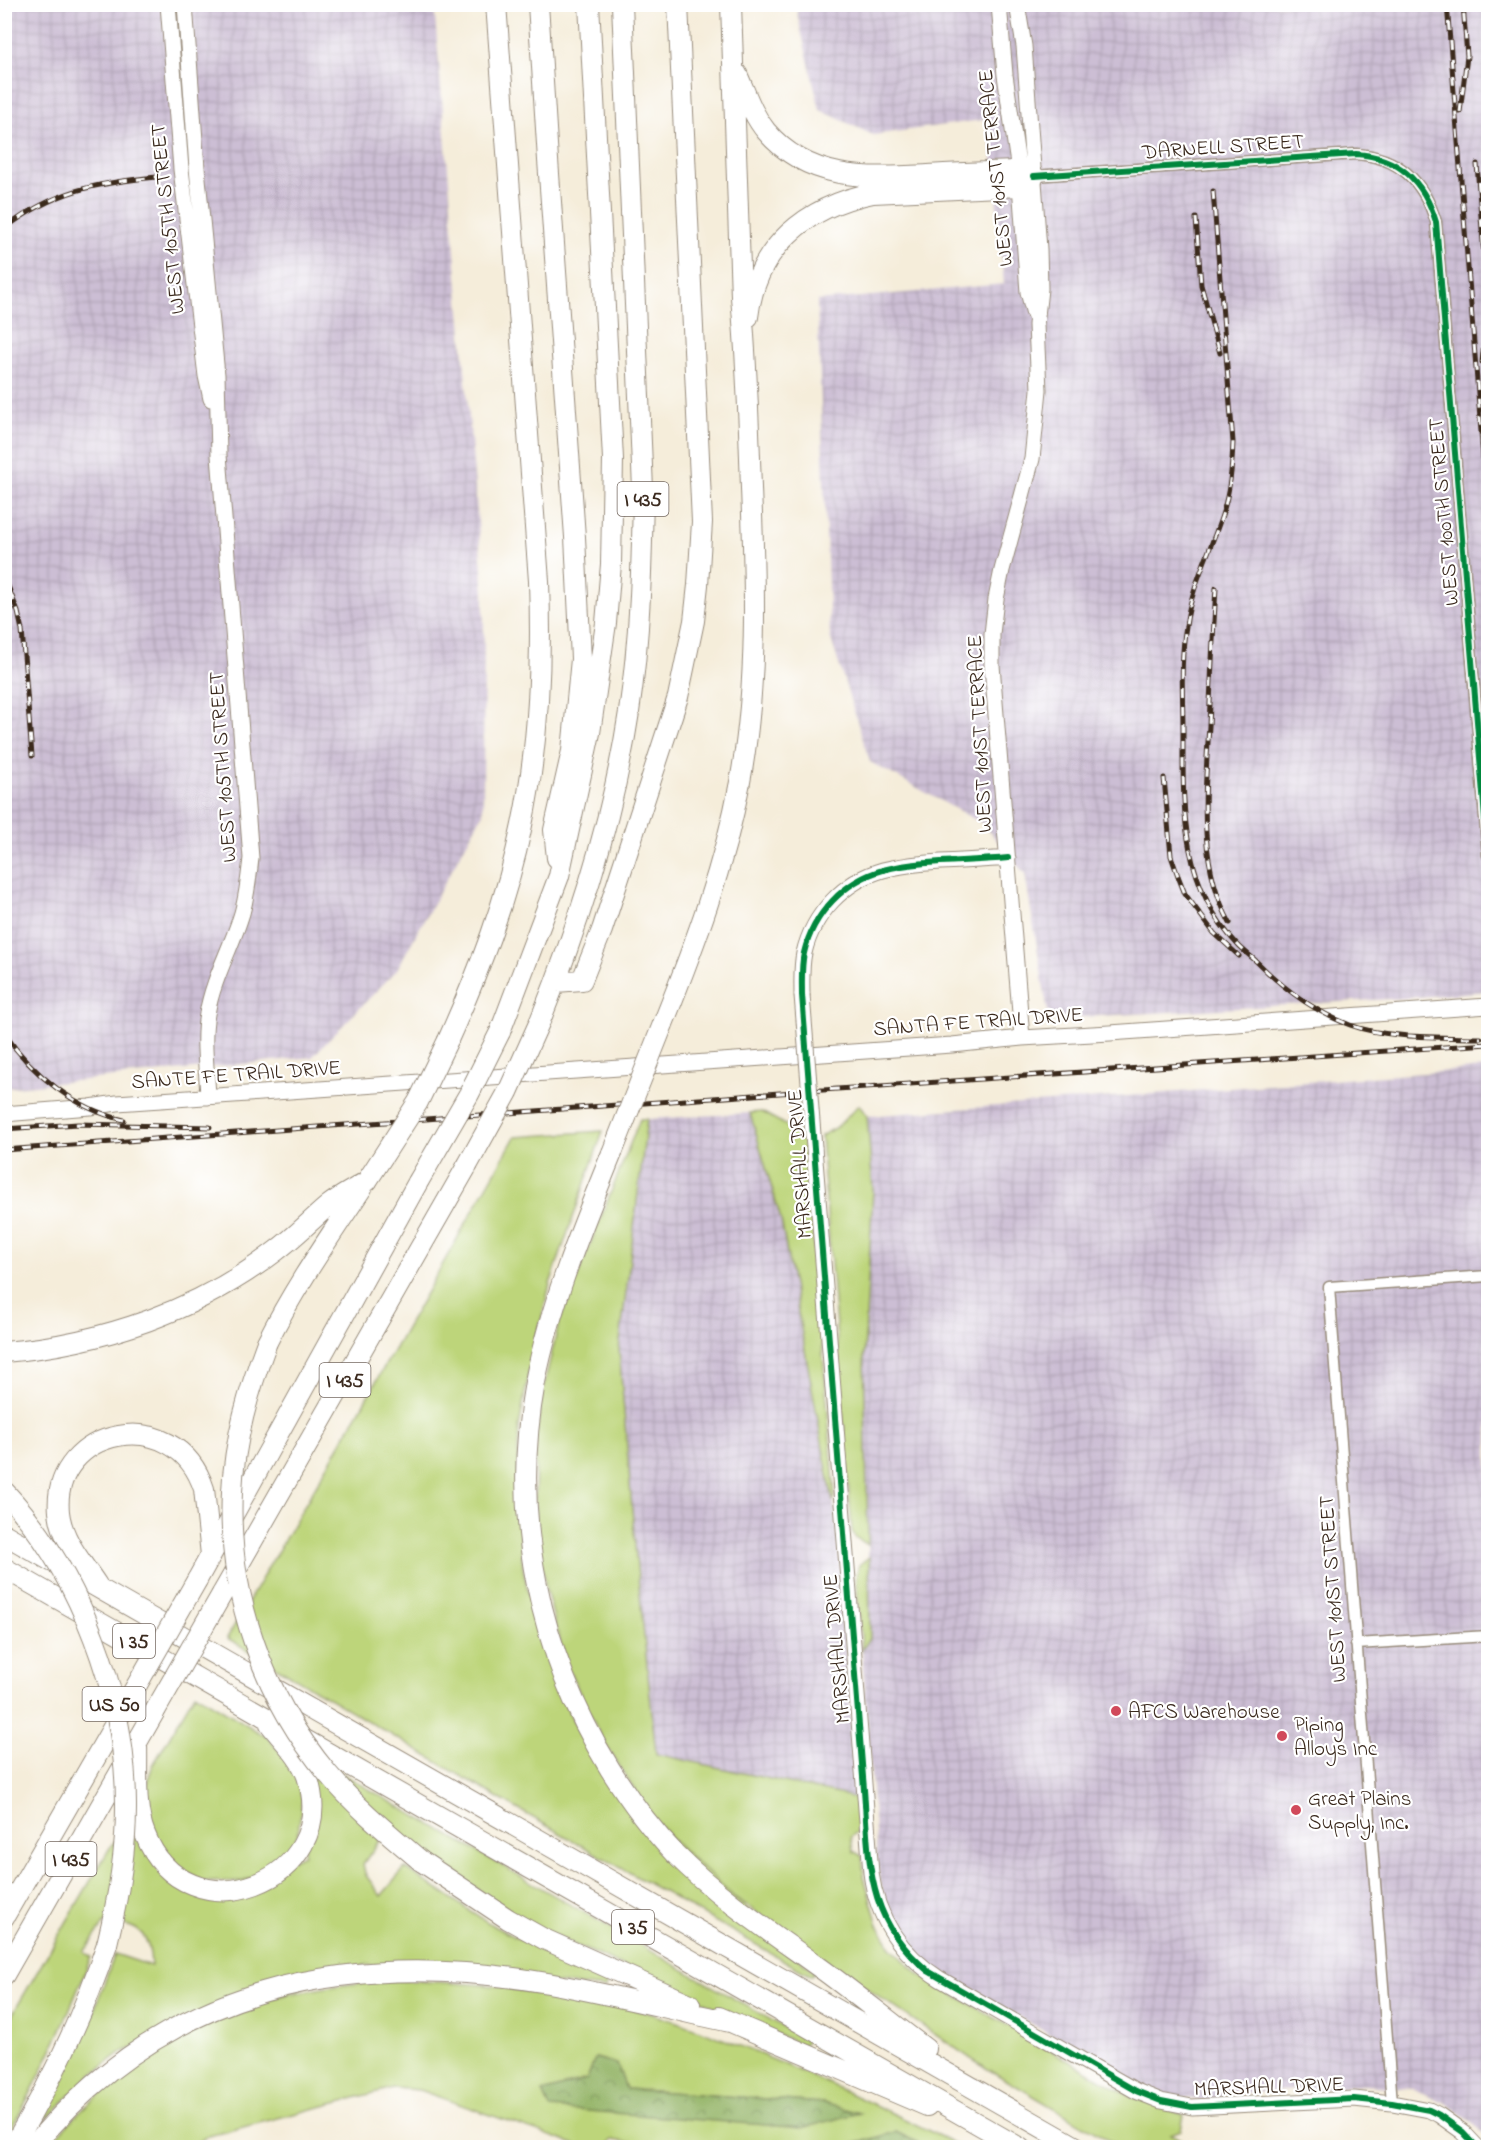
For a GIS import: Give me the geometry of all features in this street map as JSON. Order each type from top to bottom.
[{"type":"highway","points":[[496,4],[539,581],[540,664],[534,749],[513,865],[489,943],[473,985],[418,1102],[295,1290],[267,1342],[245,1407],[232,1492],[234,1554],[244,1609],[264,1668],[280,1702],[311,1752],[373,1821],[421,1861],[544,1940],[1012,2143]]},
{"type":"highway","points":[[538,4],[575,537],[581,658],[572,751],[554,830],[559,876]]},
{"type":"highway","name":"I 435","points":[[4,1917],[197,1580],[418,1182],[470,1094],[500,1032],[559,876],[590,733],[598,684],[606,623],[612,533],[613,459],[589,4]]},
{"type":"highway","name":"I 435","points":[[4,1976],[503,1102],[556,982],[593,873],[608,817],[629,713],[642,555],[643,489],[622,4]]},
{"type":"highway","points":[[556,982],[582,980],[602,930],[678,697],[687,657],[698,585],[702,522],[678,4]]},
{"type":"highway","points":[[731,4],[741,297],[746,345],[755,584],[751,703],[740,781],[724,852],[702,925],[575,1246],[552,1314],[536,1382],[527,1446],[526,1508],[533,1568],[546,1626],[564,1681],[588,1730],[620,1784],[673,1852],[720,1896],[821,1968],[983,2094]]},
{"type":"highway","points":[[733,63],[753,111],[767,132],[788,151],[821,169],[855,177],[1024,177]]},
{"type":"highway","points":[[746,345],[749,309],[759,275],[776,248],[808,217],[842,201],[873,193],[1024,177]]},
{"type":"highway","points":[[4,1352],[64,1345],[101,1336],[160,1316],[192,1302],[237,1277],[276,1251],[330,1204],[367,1181]]},
{"type":"highway","points":[[101,1590],[65,1535],[59,1513],[59,1503],[60,1493],[69,1470],[83,1452],[105,1439],[126,1434],[156,1438],[175,1448],[190,1462],[201,1479],[204,1489],[211,1555]]},
{"type":"highway","name":"US 50","points":[[4,1491],[51,1552],[72,1590],[101,1657],[114,1707],[125,1781],[126,1807],[120,1886],[107,1944],[81,2016],[56,2069],[12,2148]]},
{"type":"highway","name":"I 35","points":[[4,1534],[1078,2148]]},
{"type":"highway","name":"I 35","points":[[4,1568],[1012,2143]]},
{"type":"highway","points":[[137,1744],[141,1823],[154,1854],[172,1873],[198,1887],[222,1891],[246,1888],[269,1879],[290,1862],[304,1841],[311,1818],[311,1796],[302,1765],[263,1715]]},
{"type":"highway","points":[[32,2148],[63,2112],[85,2092],[126,2058],[164,2033],[236,2000],[284,1985],[322,1978],[390,1971],[480,1975],[570,1987],[730,2022]]},
{"type":"main road","name":"WEST 105TH STREET","points":[[168,4],[182,180],[206,376],[218,428]]},
{"type":"main road","name":"WEST 105TH STREET","points":[[185,4],[197,168],[218,375],[218,428],[251,858],[248,887],[241,915],[219,970],[206,1015],[208,1097]]},
{"type":"main road","name":"WEST 101ST TERRACE","points":[[999,4],[1005,75],[1024,177]]},
{"type":"main road","name":"WEST 101ST TERRACE","points":[[1017,4],[1024,46],[1024,177],[1028,292],[1036,325],[1039,390],[1035,442],[1025,488],[1002,570],[993,634],[992,665],[1022,1038]]},
{"type":"main road","name":"MARSHALL DRIVE","points":[[1008,858],[898,867],[876,872],[851,885],[829,904],[808,938],[802,970],[802,995],[871,1873],[879,1906],[896,1939],[917,1962],[940,1979],[1136,2091],[1161,2101],[1192,2107],[1354,2099],[1392,2103],[1429,2110],[1439,2115],[1463,2132],[1478,2148]]},
{"type":"main road","name":"SANTA FE TRAIL DRIVE","points":[[471,1080],[1022,1038],[1122,1033],[1488,1006]]},
{"type":"main road","name":"SANTE FE TRAIL DRIVE","points":[[4,1114],[208,1097],[471,1080]]},
{"type":"street","name":"DARNELL STREET","points":[[1024,177],[1356,154],[1385,159],[1410,175]]},
{"type":"street","name":"WEST 100TH STREET","points":[[1410,175],[1421,187],[1430,203],[1436,222],[1488,855]]},
{"type":"street","name":"WEST 101ST STREET","points":[[1392,2103],[1329,1287],[1488,1276]]},
{"type":"street","points":[[1356,1644],[1488,1636]]},
{"type":"shaded area","points":[[5,5],[434,5],[484,593],[483,813],[396,971],[312,1057],[5,1088]]},
{"type":"shaded area","points":[[797,5],[1488,5],[1488,991],[1407,998],[1049,1019],[1025,874],[983,824],[870,762],[830,636],[817,301],[1004,284],[989,119],[873,135],[820,110],[798,18]]},
{"type":"shaded area","points":[[1488,1068],[1488,2139],[1476,2125],[1444,2102],[1413,2089],[1363,2085],[1224,2095],[1217,2099],[1200,2100],[1162,2095],[1145,2088],[938,1971],[911,1948],[892,1920],[883,1892],[878,1872],[862,1650],[870,1638],[864,1355],[873,1190],[867,1116]]},
{"type":"shaded area","points":[[750,1113],[781,1220],[836,1517],[857,1798],[656,1754],[636,1557],[619,1350],[647,1119]]},
{"type":"green space","points":[[859,1105],[867,1116],[873,1190],[864,1355],[868,1545],[855,1537],[852,1531],[821,1136],[838,1126]]},
{"type":"green space","points":[[762,1112],[791,1128],[805,1143],[835,1496],[833,1502],[781,1220],[750,1113]]},
{"type":"green space","points":[[640,1119],[647,1119],[619,1350],[636,1557],[656,1754],[857,1798],[860,1829],[851,1837],[853,1851],[862,1856],[864,1877],[878,1925],[891,1947],[918,1974],[1132,2097],[1184,2115],[1181,2130],[1171,2134],[1193,2147],[1120,2147],[976,2062],[826,1961],[733,1896],[681,1849],[656,1822],[603,1741],[567,1666],[546,1590],[535,1514],[536,1436],[542,1393],[559,1323]]},
{"type":"green space","points":[[603,1131],[550,1284],[529,1371],[519,1427],[517,1473],[519,1523],[523,1568],[531,1606],[560,1693],[579,1733],[604,1776],[814,1972],[811,1976],[500,1799],[227,1638],[515,1137]]},
{"type":"green space","points":[[869,1557],[870,1638],[862,1650],[856,1576],[859,1565]]},
{"type":"green space","points":[[195,1693],[267,1737],[284,1756],[296,1778],[302,1799],[298,1834],[288,1853],[247,1881],[203,1882],[169,1863],[152,1832],[146,1797],[148,1779],[153,1765]]},
{"type":"green space","points":[[310,1763],[332,1768],[806,2040],[804,2046],[550,1934],[513,1914],[389,1827],[363,1864],[365,1874],[381,1896],[405,1868],[495,1927],[608,1982],[606,1988],[365,1965],[122,2052],[90,2076],[48,2117],[44,2114],[91,2019],[115,1954],[151,1966],[148,1945],[140,1932],[126,1925],[105,1922],[84,1952],[91,1957],[72,2004],[41,2073],[5,2139],[5,2027],[112,1844],[135,1832],[209,1896],[304,1854]]},
{"type":"green space","points":[[390,1980],[524,1989],[603,2001],[656,2015],[759,2053],[961,2147],[926,2147],[896,2132],[844,2147],[679,2148],[612,2140],[606,2147],[582,2147],[419,2090],[393,2088],[205,2137],[194,2147],[45,2148],[97,2097],[126,2073],[187,2033],[254,2004],[290,1994],[340,1985]],"holes":[[[596,2058],[617,2064],[626,2089],[823,2103],[858,2113],[550,2108],[543,2092],[587,2079]]]},
{"type":"green space","points":[[595,2058],[617,2064],[626,2089],[823,2103],[860,2113],[802,2128],[550,2108],[543,2092],[587,2079]]},
{"type":"green space","points":[[896,2132],[926,2147],[844,2147]]},
{"type":"railway","points":[[1447,4],[1488,519]]},
{"type":"railway","points":[[1460,112],[1467,56],[1463,4]]},
{"type":"railway","points":[[1477,164],[1488,307],[1482,362]]},
{"type":"railway","points":[[4,229],[41,205],[59,197],[95,186],[157,177]]},
{"type":"railway","points":[[1213,191],[1233,442],[1227,499],[1192,598],[1183,652],[1183,787],[1189,843],[1195,870],[1218,920],[1237,944],[1278,981],[1312,1006],[1337,1020],[1365,1030],[1415,1036],[1481,1038]]},
{"type":"railway","points":[[1196,218],[1201,285],[1220,353]]},
{"type":"railway","points":[[4,576],[18,612],[22,630],[32,756]]},
{"type":"railway","points":[[1216,588],[1206,776],[1206,826],[1212,876],[1219,900],[1230,923]]},
{"type":"railway","points":[[1164,778],[1171,856],[1185,894],[1214,933],[1239,956]]},
{"type":"railway","points":[[4,1033],[41,1076],[56,1088],[89,1108],[124,1120]]},
{"type":"railway","points":[[4,1150],[1488,1044]]},
{"type":"railway","points":[[4,1129],[78,1124],[210,1127]]},
{"type":"cycle path","points":[[1034,176],[1356,154],[1372,156],[1397,166],[1408,174],[1425,195],[1436,222],[1488,855]]},
{"type":"cycle path","points":[[1008,858],[913,864],[869,875],[843,891],[823,912],[808,939],[803,958],[802,995],[869,1858],[880,1906],[891,1929],[907,1950],[928,1971],[1136,2091],[1161,2101],[1192,2107],[1354,2099],[1392,2103],[1429,2110],[1439,2115],[1463,2132],[1478,2148]]},
{"type":"place","name":"AFCS Warehouse","points":[[1116,1711]]},
{"type":"place","name":"Piping Alloys Inc","points":[[1282,1736]]},
{"type":"place","name":"Great Plains Supply, Inc.","points":[[1296,1810]]}]
